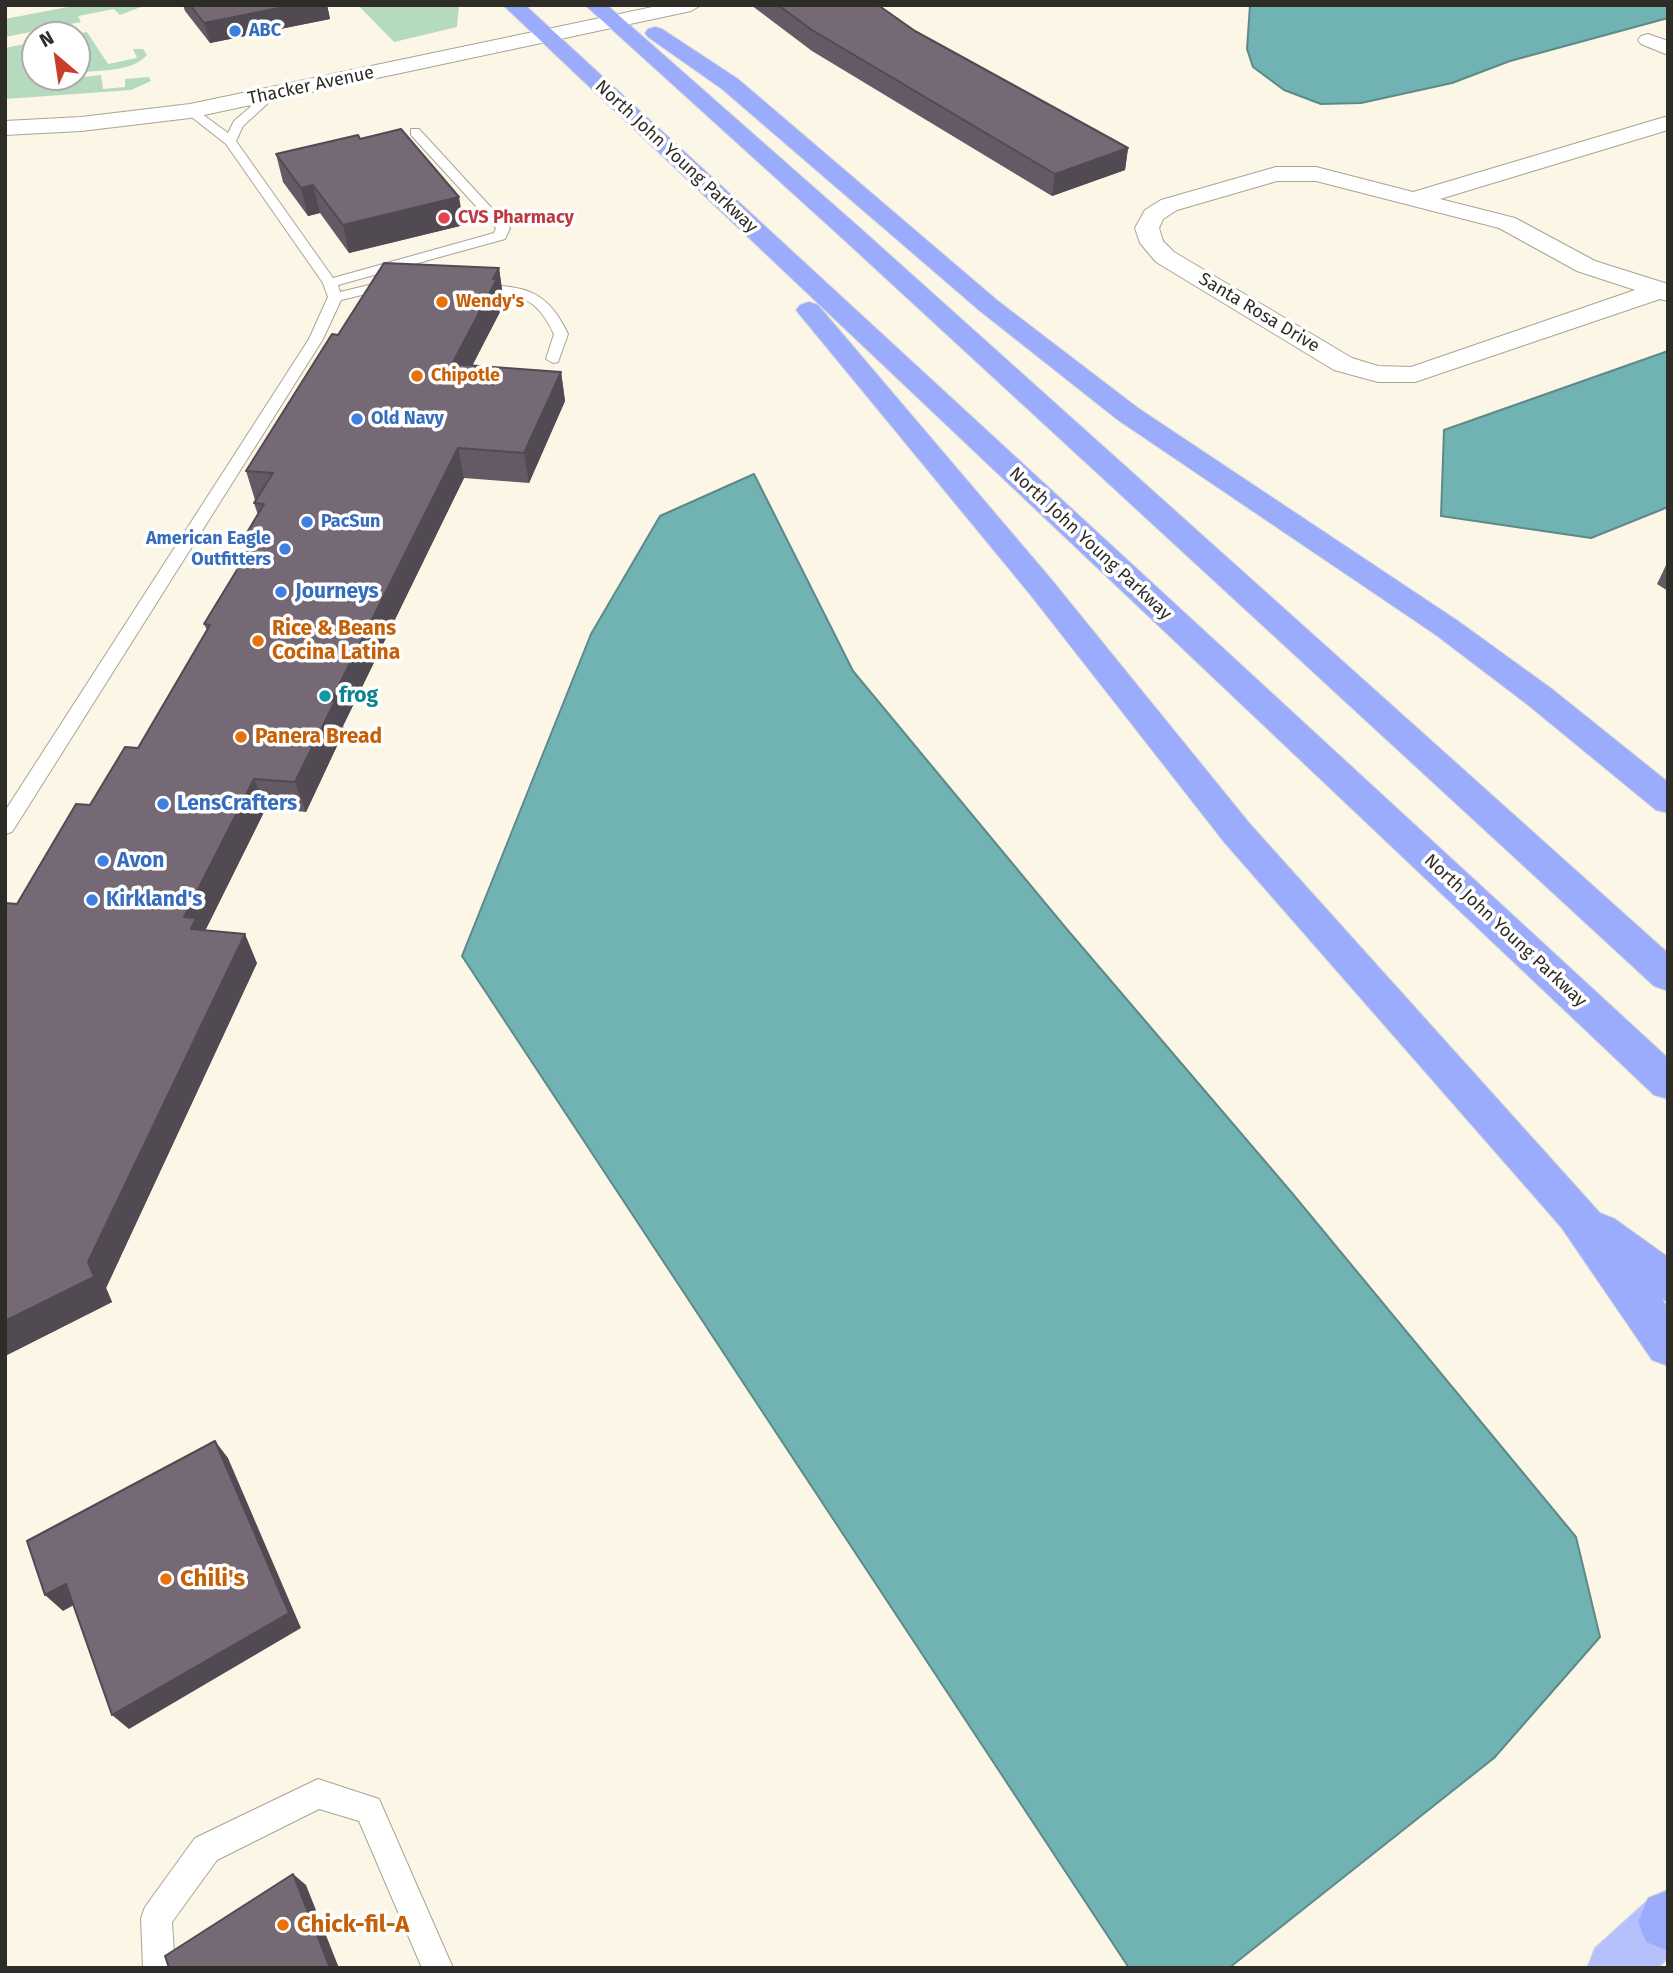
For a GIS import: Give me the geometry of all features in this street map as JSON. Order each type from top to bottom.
[{"type":"highway","name":"North John Young Parkway","points":[[513,5],[1668,1083]]},
{"type":"highway","points":[[607,11],[663,37],[730,84],[989,306],[1128,414],[1447,628],[1540,697],[1668,801]]},
{"type":"highway","points":[[607,11],[1668,976]]},
{"type":"highway","points":[[656,139],[788,285],[1031,576],[1237,833],[1576,1214],[1668,1345]]},
{"type":"highway","points":[[1576,1214],[1668,1282]]},
{"type":"main road","points":[[1615,1968],[1667,1920]]},
{"type":"street","points":[[607,11],[691,5]]},
{"type":"street","name":"Thacker Avenue","points":[[5,108],[93,104],[229,83],[531,20],[607,11]]},
{"type":"street","name":"Thacker Avenue","points":[[5,128],[81,124],[190,111],[547,36],[607,11]]},
{"type":"street","points":[[1648,40],[1668,49]]},
{"type":"street","points":[[190,111],[190,103],[195,98],[229,83]]},
{"type":"street","points":[[1415,199],[1668,123]]},
{"type":"street","name":"Santa Rosa Drive","points":[[1276,174],[1316,174],[1507,223],[1586,266],[1664,292],[1415,374],[1394,377],[1370,374],[1343,364],[1165,257],[1152,243],[1147,228],[1153,215],[1169,205],[1276,174]]},
{"type":"lane","points":[[230,141],[238,124],[272,94]]},
{"type":"lane","points":[[5,827],[316,340],[331,311],[333,290],[230,141],[190,111]]},
{"type":"lane","points":[[333,290],[500,236],[503,228],[415,132]]},
{"type":"lane","points":[[333,290],[411,284]]},
{"type":"lane","points":[[466,288],[522,291],[538,297],[553,313],[561,334],[553,359]]},
{"type":"lane","points":[[159,1968],[156,1918],[206,1849],[318,1794],[369,1809],[438,1968]]},
{"type":"green space","points":[[78,5],[146,5],[120,15],[114,9],[78,16],[80,21],[21,21],[21,34],[5,37],[5,19]]},
{"type":"green space","points":[[358,5],[459,5],[457,27],[394,42]]},
{"type":"green space","points":[[91,38],[108,64],[137,58],[133,49],[143,49],[147,55],[134,64],[91,71]]},
{"type":"green space","points":[[21,45],[21,91],[91,91],[91,76],[101,75],[103,89],[125,87],[125,79],[149,77],[151,81],[131,90],[5,99],[5,48]]},
{"type":"water","points":[[1250,5],[1668,5],[1668,18],[1510,61],[1452,83],[1361,103],[1321,104],[1284,90],[1253,67],[1247,49]]},
{"type":"water","points":[[1668,351],[1668,507],[1591,538],[1441,516],[1444,430]]},
{"type":"water","points":[[754,474],[853,671],[1065,927],[1292,1193],[1576,1537],[1600,1637],[1494,1758],[1229,1968],[1129,1968],[462,956],[591,634],[660,516]]},
{"type":"building","points":[[190,5],[294,5],[204,23]]},
{"type":"building","points":[[778,5],[878,5],[915,31],[1128,148],[1055,174],[812,30]]},
{"type":"building","points":[[401,129],[459,197],[343,225],[313,185],[301,188],[276,154],[358,135],[360,139]]},
{"type":"building","points":[[384,263],[499,268],[493,279],[497,279],[452,364],[561,372],[524,453],[458,448],[331,701],[335,701],[295,782],[254,779],[184,917],[196,918],[191,929],[245,934],[88,1262],[94,1277],[5,1321],[5,903],[17,904],[76,804],[90,805],[125,747],[138,748],[210,625],[204,624],[254,542],[242,541],[264,504],[254,503],[273,473],[246,471],[332,334],[338,335]]},
{"type":"building","name":"Chili's","points":[[215,1441],[289,1613],[112,1715],[66,1584],[45,1595],[27,1541]]},
{"type":"building","name":"Chick-fil-A","points":[[293,1874],[330,1968],[169,1968],[165,1956]]},
{"type":"place","name":"ABC","points":[[235,31]]},
{"type":"place","name":"CVS Pharmacy","points":[[444,218]]},
{"type":"place","name":"Wendy's","points":[[442,302]]},
{"type":"place","name":"Chipotle","points":[[417,376]]},
{"type":"place","name":"Old Navy","points":[[357,419]]},
{"type":"place","name":"PacSun","points":[[307,522]]},
{"type":"place","name":"American Eagle Outfitters","points":[[285,549]]},
{"type":"place","name":"Journeys","points":[[281,592]]},
{"type":"place","name":"Rice & Beans Cocina Latina","points":[[258,641]]},
{"type":"place","name":"frog","points":[[325,696]]},
{"type":"place","name":"Panera Bread","points":[[241,737]]},
{"type":"place","name":"LensCrafters","points":[[163,804]]},
{"type":"place","name":"Avon","points":[[103,861]]},
{"type":"place","name":"Kirkland's","points":[[92,900]]},
{"type":"place","name":"Chili's","points":[[166,1579]]},
{"type":"place","name":"Chick-fil-A","points":[[283,1925]]}]
